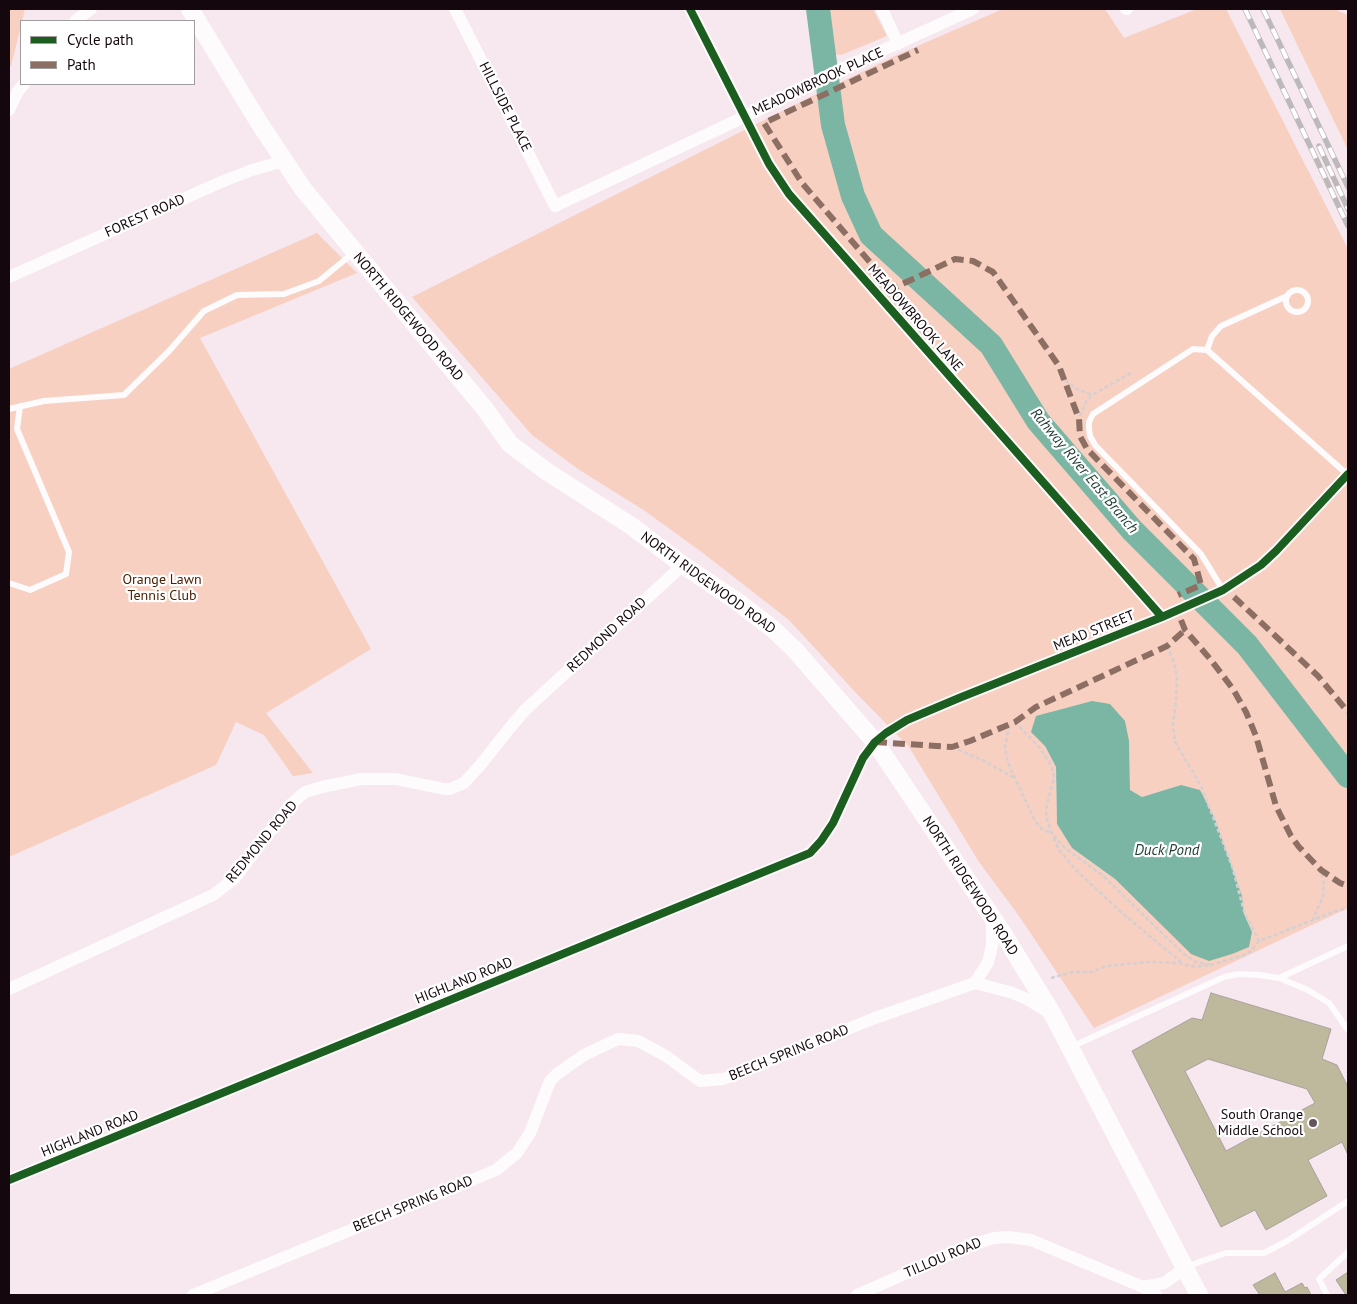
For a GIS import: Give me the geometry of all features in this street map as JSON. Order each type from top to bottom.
[{"type":"street","points":[[76,20],[91,9]]},
{"type":"street","name":"NORTH RIDGEWOOD ROAD","points":[[190,9],[302,189],[485,409],[510,444],[546,472],[630,525],[773,629],[795,650],[874,742],[992,918],[1052,1015],[1198,1295]]},
{"type":"street","name":"HILLSIDE PLACE","points":[[455,9],[555,206]]},
{"type":"street","name":"MEADOWBROOK LANE","points":[[690,9],[769,164],[788,194],[1162,617]]},
{"type":"street","points":[[882,9],[898,44]]},
{"type":"street","name":"MEADOWBROOK PLACE","points":[[555,206],[972,9]]},
{"type":"street","points":[[9,110],[18,91],[23,85]]},
{"type":"street","name":"FOREST ROAD","points":[[9,277],[221,182],[252,170],[284,161]]},
{"type":"street","name":"MEAD STREET","points":[[874,742],[886,732],[916,716],[1162,617],[1218,592],[1261,565],[1348,475]]},
{"type":"street","name":"REDMOND ROAD","points":[[9,989],[213,895],[235,878],[290,805],[305,792],[322,786],[361,779],[396,779],[444,789],[450,789],[464,782],[525,710],[683,565]]},
{"type":"street","name":"HIGHLAND ROAD","points":[[9,1180],[810,853],[821,841],[832,823],[863,758],[874,742]]},
{"type":"street","points":[[992,918],[992,946],[988,962],[975,983],[1010,992],[1027,999],[1052,1015]]},
{"type":"street","name":"BEECH SPRING ROAD","points":[[193,1295],[496,1170],[517,1153],[530,1133],[550,1081],[584,1055],[618,1039],[638,1040],[666,1056],[700,1081],[723,1079],[875,1018],[975,983]]},
{"type":"street","name":"TILLOU ROAD","points":[[857,1295],[968,1246],[994,1238],[1008,1237],[1031,1240],[1143,1287],[1156,1295]]},
{"type":"street","points":[[1143,1287],[1164,1283],[1184,1269]]},
{"type":"lane","points":[[9,409],[44,401],[124,395],[169,351],[204,310],[237,295],[284,294],[319,281],[354,252]]},
{"type":"lane","points":[[1207,350],[1212,336],[1221,326],[1287,296]]},
{"type":"lane","points":[[1218,592],[1201,554],[1095,445],[1088,428],[1093,414],[1193,349],[1207,350],[1348,475]]},
{"type":"lane","points":[[9,583],[30,590],[66,574],[69,552],[17,429],[20,406]]},
{"type":"lane","points":[[1279,978],[1348,946]]},
{"type":"lane","points":[[1070,1048],[1224,977],[1246,975],[1279,978],[1308,990],[1329,1003],[1348,1030]]},
{"type":"lane","points":[[1184,1269],[1202,1260],[1226,1253],[1264,1253],[1287,1241],[1348,1201]]},
{"type":"lane","points":[[1327,1295],[1318,1279],[1348,1252]]},
{"type":"path","points":[[1079,420],[1082,407],[1092,395],[1133,372]]},
{"type":"path","points":[[1065,380],[1075,388],[1092,395]]},
{"type":"path","points":[[1167,646],[1174,662],[1176,677],[1173,724],[1175,742],[1204,793],[1232,866],[1244,910],[1259,941]]},
{"type":"path","points":[[1015,722],[1040,748],[1052,767],[1054,778],[1046,816],[1059,850],[1076,870],[1122,914],[1184,964]]},
{"type":"path","points":[[1009,725],[1005,747],[1008,763],[1013,778],[1035,821],[1042,829],[1052,834],[1065,848],[1102,875],[1184,954],[1196,962],[1211,965]]},
{"type":"path","points":[[952,747],[982,760],[1013,778]]},
{"type":"path","points":[[1312,921],[1323,897],[1324,884],[1321,870]]},
{"type":"path","points":[[1052,978],[1072,972],[1092,972],[1106,966],[1148,962],[1184,964],[1195,967],[1211,965],[1244,955],[1259,941],[1348,908]]},
{"type":"green space","points":[[9,9],[25,9],[22,20],[20,20],[20,29],[11,66],[9,66]]},
{"type":"green space","points":[[827,9],[873,9],[887,36],[841,55],[834,54]]},
{"type":"green space","points":[[1003,9],[1105,9],[1124,38],[1197,9],[1226,9],[1348,249],[1348,908],[1094,1028],[1019,916],[979,862],[909,747],[789,620],[703,553],[645,511],[578,469],[532,435],[412,297],[899,54]],"holes":[[[1129,741],[1130,790],[1142,797],[1181,785],[1215,819],[1242,896],[1244,914],[1252,932],[1191,954],[1115,879],[1072,848],[1057,824],[1056,767],[1045,746]]]},
{"type":"green space","points":[[1280,9],[1334,9],[1348,15],[1348,150]]},
{"type":"green space","name":"Orange Lawn Tennis Club","points":[[317,233],[357,273],[200,338],[371,649],[266,713],[313,773],[293,776],[264,735],[236,722],[216,765],[9,857],[9,369]]},
{"type":"water","points":[[808,9],[827,9],[834,54],[814,65]]},
{"type":"water","name":"Duck Pond","points":[[1092,701],[1110,704],[1125,721],[1129,741],[1130,790],[1142,797],[1181,785],[1200,790],[1215,819],[1242,896],[1244,914],[1252,932],[1249,947],[1209,961],[1191,954],[1115,879],[1072,848],[1057,824],[1056,767],[1045,746],[1031,732],[1036,716]]},
{"type":"building","name":"South Orange Middle School","points":[[1211,993],[1331,1029],[1322,1059],[1337,1065],[1348,1087],[1348,1155],[1342,1142],[1308,1160],[1327,1196],[1266,1230],[1255,1210],[1221,1227],[1132,1051],[1192,1018],[1202,1020]],"holes":[[[1208,1059],[1307,1089],[1315,1103],[1226,1151],[1185,1071]]]},
{"type":"building","points":[[1348,1272],[1348,1295],[1346,1295],[1336,1280]]},
{"type":"building","points":[[1275,1273],[1285,1292],[1302,1283],[1305,1288],[1307,1287],[1311,1295],[1260,1295],[1253,1285]]},
{"type":"waterway","name":"Rahway River East Branch","points":[[818,9],[833,125],[853,196],[871,235],[991,345],[1038,421],[1132,530],[1247,645],[1348,776]]},
{"type":"railway","points":[[1245,9],[1348,226]]},
{"type":"railway","points":[[1263,9],[1348,187]]},
{"type":"railway","points":[[1319,146],[1348,209]]},
{"type":"marked path","points":[[893,289],[802,183],[764,123],[918,50]]},
{"type":"marked path","points":[[888,293],[896,287],[955,259],[973,261],[993,272],[1059,366],[1079,419],[1080,436],[1087,449],[1194,559],[1201,585],[1178,595]]},
{"type":"marked path","points":[[1234,597],[1318,676],[1348,712]]},
{"type":"marked path","points":[[1181,620],[1185,630],[1233,689],[1246,712],[1256,736],[1276,806],[1291,836],[1321,870],[1348,886]]},
{"type":"marked path","points":[[875,742],[952,747],[970,741],[1015,722],[1036,707],[1167,646],[1185,630]]},
{"type":"cycle path","points":[[690,9],[769,164],[789,194],[1162,617]]},
{"type":"cycle path","points":[[9,1180],[810,853],[833,823],[863,758],[875,742],[886,733],[907,720],[1162,617],[1223,590],[1261,565],[1348,474]]},
{"type":"place","name":"South Orange Middle School","points":[[1313,1123]]}]
